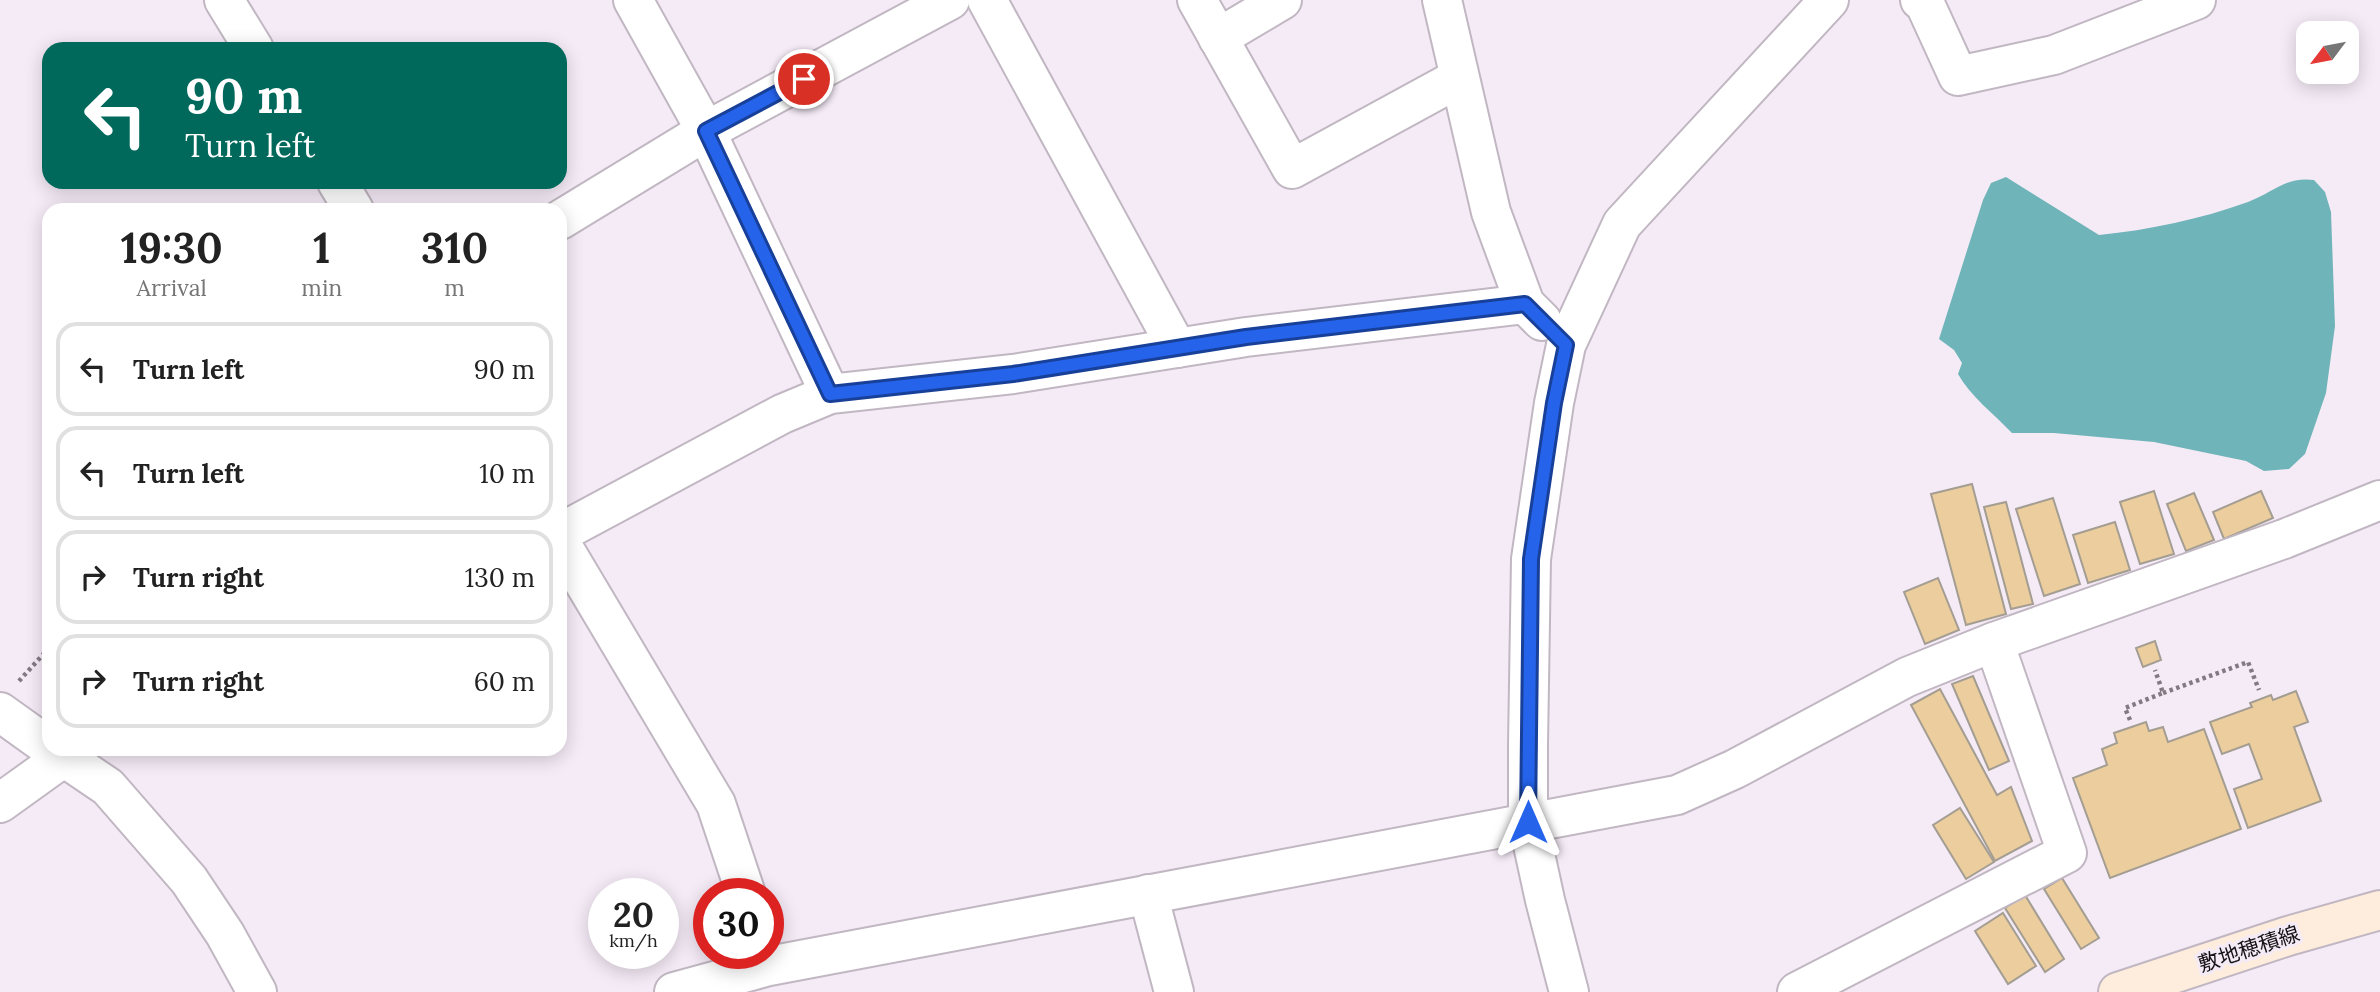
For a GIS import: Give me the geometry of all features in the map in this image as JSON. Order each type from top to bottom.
[{"type":"main road","name":"敷地穂積線","points":[[2118,992],[2288,936],[2380,910]]},
{"type":"street","points":[[224,0],[250,42]]},
{"type":"street","points":[[633,0],[706,131],[830,394]]},
{"type":"street","points":[[567,216],[706,131],[950,0]]},
{"type":"street","points":[[987,0],[1177,348]]},
{"type":"street","points":[[1197,0],[1292,169],[1459,78]]},
{"type":"street","points":[[1218,38],[1282,0]]},
{"type":"street","points":[[1442,0],[1491,212],[1525,304],[1566,345]]},
{"type":"street","points":[[1569,992],[1528,822],[1531,559],[1554,403],[1566,345],[1622,224],[1829,0]]},
{"type":"street","points":[[1920,0],[1925,4],[1958,76],[2054,55],[2196,0]]},
{"type":"street","points":[[567,529],[782,414],[830,394],[1013,374],[1246,337],[1525,304]]},
{"type":"street","points":[[784,957],[1148,894],[1677,795],[1735,769],[1907,677],[1994,642],[2284,539],[2380,500]]},
{"type":"street","points":[[567,554],[716,804],[741,878]]},
{"type":"street","points":[[1797,992],[2067,853],[1994,642]]},
{"type":"street","points":[[8,698],[42,736]]},
{"type":"street","points":[[0,803],[50,756]]},
{"type":"street","points":[[62,756],[108,787],[189,880],[225,934],[257,992]]},
{"type":"street","points":[[1148,894],[1174,992]]},
{"type":"street","points":[[674,992],[741,969]]},
{"type":"path","points":[[8,698],[42,657]]},
{"type":"path","points":[[2130,720],[2125,708],[2248,662],[2259,690]]},
{"type":"path","points":[[2155,670],[2163,693]]},
{"type":"water","points":[[2006,177],[2099,235],[2193,219],[2248,202],[2295,180],[2314,180],[2325,192],[2331,212],[2335,326],[2326,393],[2305,454],[2289,469],[2264,471],[2246,461],[2154,442],[2054,433],[2012,433],[1969,390],[1958,374],[1962,363],[1954,350],[1939,339],[1983,200],[1991,183]]},
{"type":"building","points":[[1972,484],[2006,614],[1966,625],[1931,494]]},
{"type":"building","points":[[2154,491],[2174,554],[2140,564],[2120,502]]},
{"type":"building","points":[[2261,491],[2273,518],[2224,539],[2213,512]]},
{"type":"building","points":[[2194,493],[2214,540],[2186,551],[2167,504]]},
{"type":"building","points":[[2053,498],[2080,584],[2044,596],[2016,509]]},
{"type":"building","points":[[2006,502],[2033,604],[2011,609],[1984,507]]},
{"type":"building","points":[[2115,522],[2130,570],[2088,583],[2073,535]]},
{"type":"building","points":[[1938,578],[1959,630],[1925,644],[1904,592]]},
{"type":"building","points":[[2155,641],[2161,660],[2143,667],[2136,648]]},
{"type":"building","points":[[1973,676],[2009,761],[1989,770],[1952,684]]},
{"type":"building","points":[[1940,689],[1997,795],[2011,787],[2032,841],[1995,861],[1911,705]]},
{"type":"building","points":[[2296,691],[2308,722],[2294,727],[2321,801],[2248,828],[2234,789],[2262,779],[2249,744],[2222,754],[2210,722],[2252,707],[2250,703],[2271,695],[2273,700]]},
{"type":"building","points":[[2146,722],[2149,731],[2163,727],[2168,742],[2204,729],[2241,829],[2110,878],[2073,778],[2107,765],[2102,749],[2117,743],[2114,733]]},
{"type":"building","points":[[1960,808],[1994,862],[1966,879],[1933,825]]},
{"type":"building","points":[[2062,878],[2099,938],[2081,949],[2044,889]]},
{"type":"building","points":[[2025,895],[2064,959],[2045,972],[2005,908]]},
{"type":"building","points":[[2003,913],[2036,966],[2008,984],[1975,931]]},
{"type":"route","points":[[804,79],[706,131],[830,394],[1013,374],[1246,337],[1525,304],[1566,345],[1554,403],[1531,559],[1528,822]]}]
